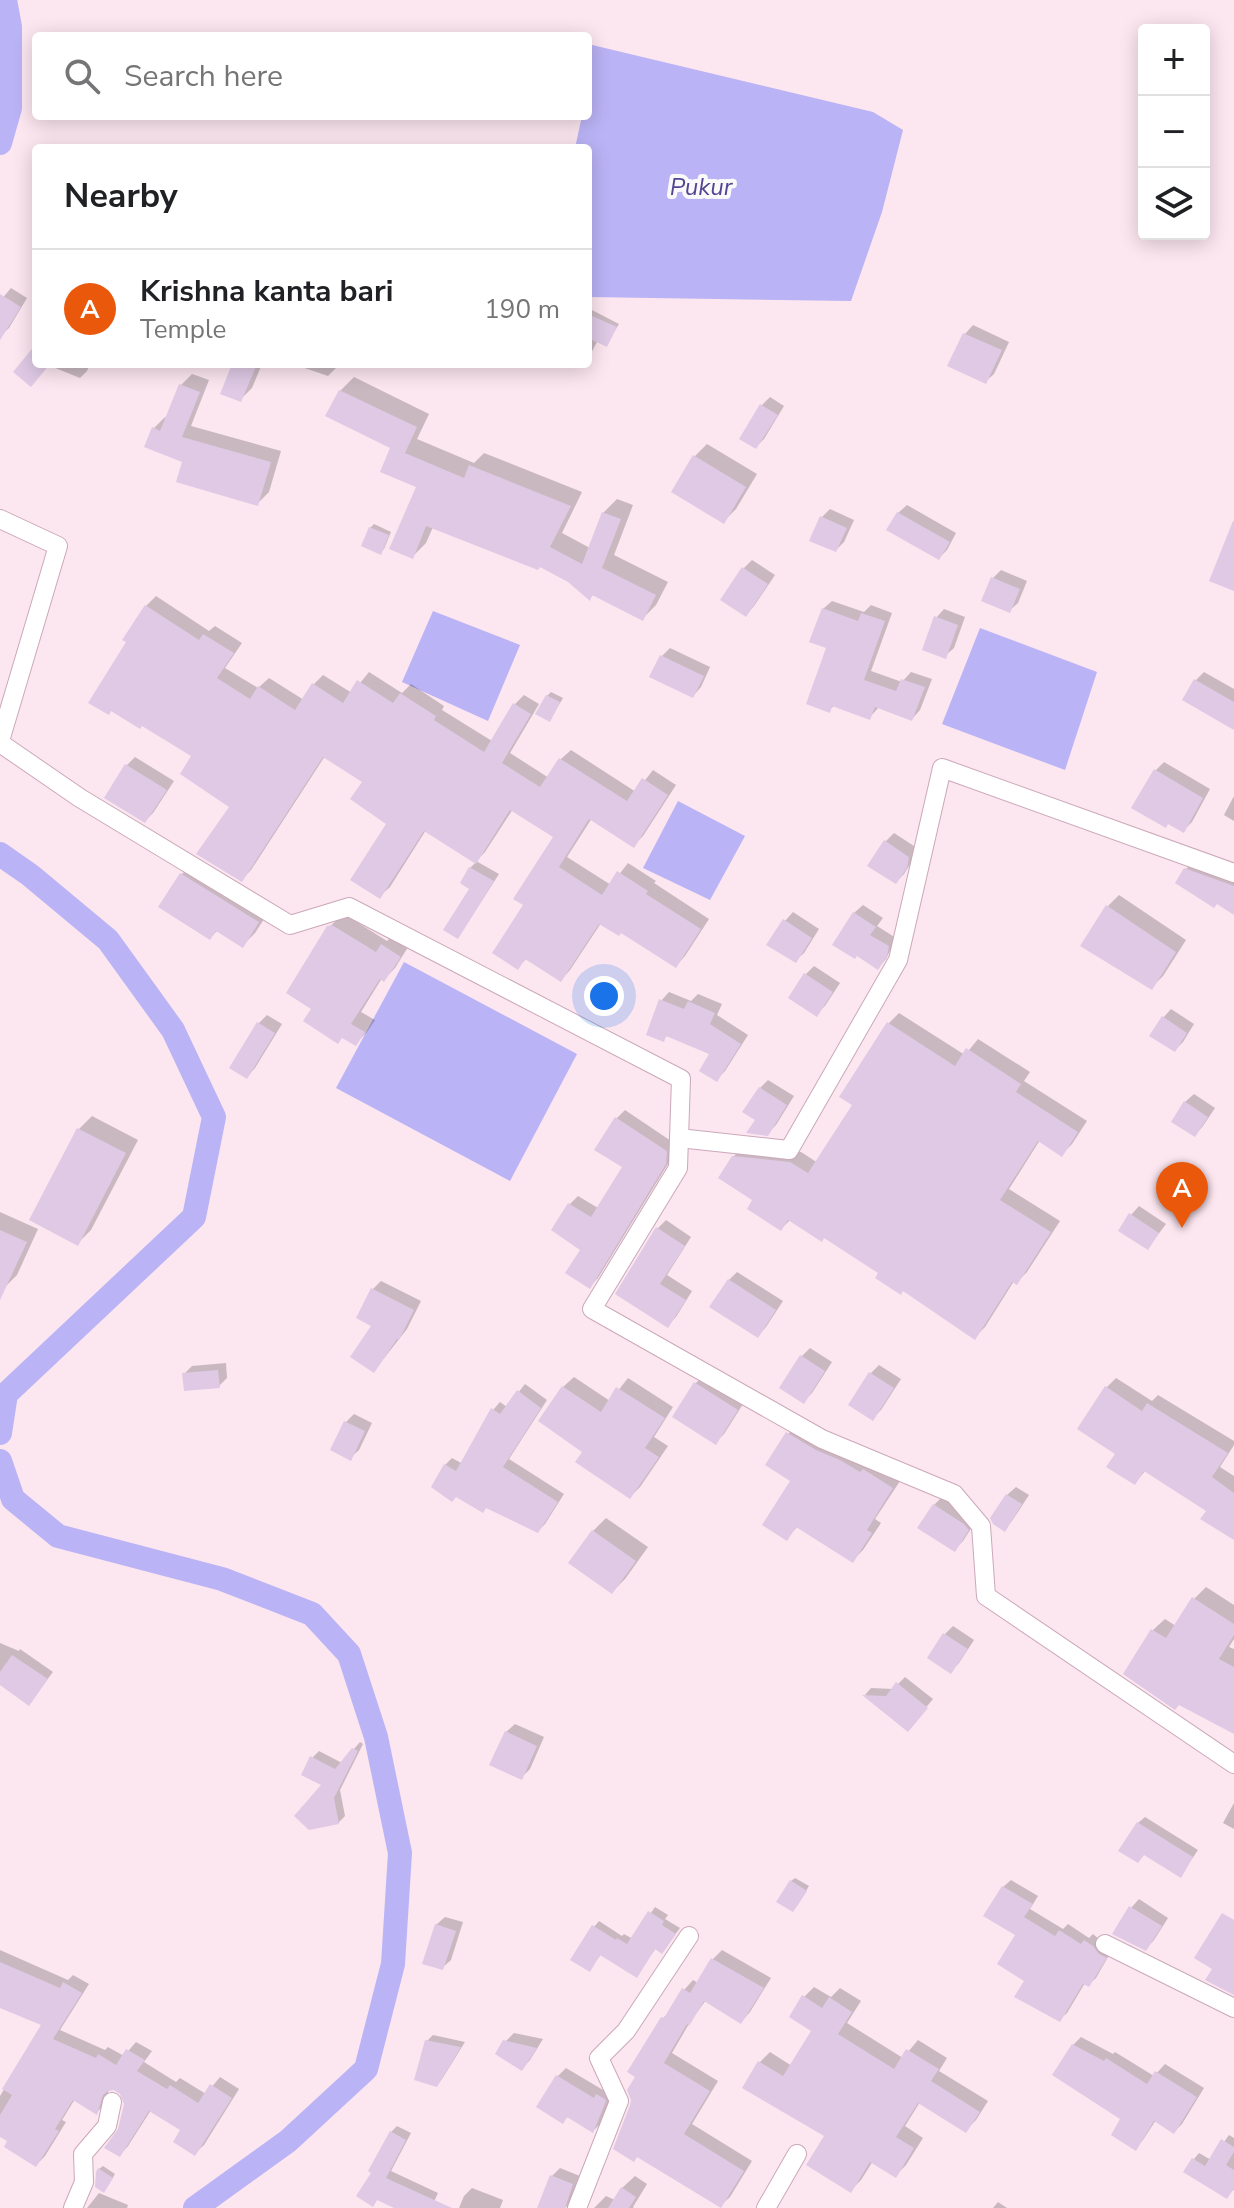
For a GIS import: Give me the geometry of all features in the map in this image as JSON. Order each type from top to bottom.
[{"type":"street","points":[[0,519],[58,546],[0,742],[80,798],[290,925],[349,907],[681,1079],[678,1168],[592,1309],[822,1439],[954,1494],[981,1526],[986,1596],[1234,1764]]},
{"type":"street","points":[[679,1138],[789,1150],[898,960],[942,768],[1234,873]]},
{"type":"street","points":[[577,2208],[619,2101],[599,2058],[626,2031],[689,1936]]},
{"type":"street","points":[[1105,1944],[1234,2008]]},
{"type":"street","points":[[73,2208],[84,2182],[83,2154],[107,2126],[112,2102]]},
{"type":"street","points":[[766,2208],[797,2154]]},
{"type":"water","name":"Pukur","points":[[592,45],[873,112],[903,130],[882,212],[851,301],[592,297],[592,144],[576,144],[581,120],[592,120]]},
{"type":"water","points":[[433,611],[520,645],[488,721],[402,682]]},
{"type":"water","points":[[980,628],[1097,672],[1065,770],[942,724]]},
{"type":"water","points":[[678,801],[745,836],[710,900],[643,868]]},
{"type":"water","points":[[404,962],[577,1054],[510,1181],[336,1088]]},
{"type":"building","points":[[0,294],[21,307],[0,340]]},
{"type":"building","points":[[592,316],[617,327],[607,347],[592,340]]},
{"type":"building","points":[[963,333],[1002,350],[986,384],[947,366]]},
{"type":"building","points":[[32,349],[32,368],[47,368],[31,387],[13,372]]},
{"type":"building","points":[[230,368],[255,368],[241,402],[220,394]]},
{"type":"building","points":[[179,384],[200,392],[182,437],[271,462],[258,506],[176,482],[182,462],[144,447],[152,427],[160,431]]},
{"type":"building","points":[[339,390],[417,427],[405,453],[464,478],[469,465],[571,506],[550,547],[582,564],[602,512],[621,519],[602,568],[656,595],[643,621],[592,595],[590,601],[568,582],[540,567],[538,570],[426,526],[413,559],[389,549],[416,487],[380,472],[390,448],[325,416]]},
{"type":"building","points":[[760,404],[778,415],[756,449],[739,439]]},
{"type":"building","points":[[693,455],[746,487],[724,524],[671,492]]},
{"type":"building","points":[[897,512],[950,542],[939,560],[886,530]]},
{"type":"building","points":[[820,516],[847,528],[836,552],[809,541]]},
{"type":"building","points":[[1234,521],[1234,591],[1209,581]]},
{"type":"building","points":[[369,527],[389,535],[381,555],[361,546]]},
{"type":"building","points":[[742,567],[768,584],[746,617],[720,600]]},
{"type":"building","points":[[991,577],[1020,589],[1010,613],[981,601]]},
{"type":"building","points":[[145,605],[199,640],[203,634],[234,653],[217,678],[250,699],[258,686],[295,710],[312,683],[343,703],[357,680],[393,703],[400,693],[436,716],[434,720],[484,752],[513,703],[531,714],[502,763],[540,787],[559,758],[627,801],[642,778],[668,795],[634,848],[589,819],[559,867],[602,895],[617,871],[648,891],[646,894],[701,929],[676,968],[621,933],[619,936],[599,924],[561,982],[525,959],[518,970],[492,953],[523,905],[513,899],[553,837],[510,810],[476,864],[424,831],[380,899],[350,880],[386,824],[350,799],[362,782],[323,757],[242,882],[196,854],[229,807],[180,774],[191,756],[142,726],[140,729],[111,711],[109,715],[88,703]]},
{"type":"building","points":[[822,608],[858,621],[861,613],[885,621],[864,680],[896,691],[901,679],[925,687],[912,721],[875,707],[870,720],[832,706],[830,713],[806,704],[826,648],[809,642]]},
{"type":"building","points":[[934,616],[958,625],[946,659],[922,650]]},
{"type":"building","points":[[660,655],[704,676],[693,698],[649,677]]},
{"type":"building","points":[[1194,679],[1234,702],[1234,730],[1182,700]]},
{"type":"building","points":[[546,695],[560,702],[550,722],[535,714]]},
{"type":"building","points":[[125,764],[167,790],[145,823],[104,798]]},
{"type":"building","points":[[1154,769],[1203,798],[1184,833],[1168,824],[1166,828],[1131,808]]},
{"type":"building","points":[[884,840],[909,857],[907,868],[896,884],[867,866]]},
{"type":"building","points":[[469,867],[494,881],[458,939],[443,930],[469,889],[460,883]]},
{"type":"building","points":[[1184,868],[1234,886],[1234,915],[1217,904],[1214,908],[1175,883]]},
{"type":"building","points":[[180,873],[259,922],[243,948],[216,931],[210,940],[158,907]]},
{"type":"building","points":[[1106,905],[1176,952],[1152,990],[1080,946]]},
{"type":"building","points":[[853,912],[876,927],[870,935],[889,946],[878,970],[832,945]]},
{"type":"building","points":[[783,919],[812,938],[796,963],[766,945]]},
{"type":"building","points":[[332,925],[376,952],[381,944],[401,957],[384,982],[380,979],[351,1024],[365,1032],[356,1046],[342,1038],[338,1044],[303,1021],[311,1009],[286,993],[327,926]]},
{"type":"building","points":[[804,973],[833,992],[817,1017],[788,998]]},
{"type":"building","points":[[659,999],[684,1009],[688,1001],[715,1013],[710,1024],[741,1044],[717,1082],[699,1071],[709,1054],[666,1036],[664,1042],[646,1035]]},
{"type":"building","points":[[1162,1016],[1187,1033],[1175,1052],[1149,1036]]},
{"type":"building","points":[[257,1022],[275,1033],[247,1079],[229,1068]]},
{"type":"building","points":[[887,1022],[955,1066],[966,1048],[1021,1084],[1016,1092],[1078,1132],[1062,1157],[1038,1141],[1000,1200],[1051,1232],[1017,1285],[1012,1282],[975,1340],[903,1291],[901,1295],[875,1278],[878,1273],[824,1238],[822,1242],[788,1220],[781,1231],[747,1209],[752,1200],[718,1178],[732,1156],[790,1162],[808,1173],[852,1105],[839,1097]]},
{"type":"building","points":[[759,1087],[787,1105],[768,1136],[746,1133],[755,1120],[742,1112]]},
{"type":"building","points":[[1184,1101],[1208,1117],[1195,1137],[1171,1122]]},
{"type":"building","points":[[615,1117],[667,1151],[666,1164],[590,1289],[565,1273],[580,1250],[551,1230],[568,1203],[591,1217],[622,1167],[594,1150]]},
{"type":"building","points":[[77,1128],[126,1153],[78,1246],[29,1220]]},
{"type":"building","points":[[1129,1213],[1159,1233],[1148,1250],[1118,1231]]},
{"type":"building","points":[[656,1227],[685,1246],[660,1284],[686,1300],[668,1328],[615,1294]]},
{"type":"building","points":[[0,1230],[27,1242],[0,1300]]},
{"type":"building","points":[[728,1279],[776,1310],[758,1338],[709,1307]]},
{"type":"building","points":[[371,1288],[414,1310],[399,1340],[374,1373],[350,1357],[371,1326],[356,1318]]},
{"type":"building","points":[[800,1355],[825,1371],[804,1404],[779,1388]]},
{"type":"building","points":[[218,1370],[220,1388],[184,1391],[182,1373]]},
{"type":"building","points":[[869,1372],[894,1388],[873,1421],[848,1405]]},
{"type":"building","points":[[694,1382],[738,1410],[716,1445],[672,1417]]},
{"type":"building","points":[[562,1386],[601,1412],[616,1387],[665,1418],[645,1448],[659,1457],[630,1499],[575,1462],[582,1452],[538,1421]]},
{"type":"building","points":[[1105,1386],[1142,1411],[1147,1403],[1228,1453],[1212,1477],[1234,1493],[1234,1540],[1200,1519],[1206,1511],[1144,1471],[1135,1485],[1106,1467],[1115,1454],[1077,1429]]},
{"type":"building","points":[[517,1390],[541,1408],[503,1467],[558,1502],[538,1533],[486,1508],[483,1513],[456,1497],[452,1502],[431,1487],[444,1464],[456,1471],[491,1408],[500,1414]]},
{"type":"building","points":[[344,1421],[365,1431],[351,1461],[330,1450]]},
{"type":"building","points":[[786,1432],[860,1472],[863,1469],[893,1488],[867,1530],[872,1533],[853,1563],[796,1527],[787,1541],[762,1525],[790,1481],[765,1465]]},
{"type":"building","points":[[1006,1494],[1022,1504],[1005,1532],[990,1518]]},
{"type":"building","points":[[933,1504],[969,1530],[955,1552],[917,1528]]},
{"type":"building","points":[[592,1530],[636,1561],[612,1594],[568,1563]]},
{"type":"building","points":[[1192,1597],[1234,1624],[1234,1635],[1219,1659],[1234,1667],[1234,1734],[1179,1705],[1175,1710],[1123,1674],[1151,1629],[1166,1638]]},
{"type":"building","points":[[943,1633],[968,1649],[951,1674],[927,1658]]},
{"type":"building","points":[[12,1655],[48,1679],[29,1706],[0,1685],[0,1672]]},
{"type":"building","points":[[896,1682],[928,1708],[908,1732],[862,1695],[886,1696]]},
{"type":"building","points":[[505,1731],[537,1746],[522,1780],[489,1765]]},
{"type":"building","points":[[352,1748],[358,1751],[334,1798],[339,1824],[309,1830],[294,1816],[321,1785],[301,1775],[310,1756],[335,1769]]},
{"type":"building","points":[[1137,1822],[1193,1857],[1181,1878],[1144,1855],[1138,1863],[1118,1851]]},
{"type":"building","points":[[790,1880],[807,1891],[793,1912],[776,1902]]},
{"type":"building","points":[[1002,1886],[1033,1904],[1024,1917],[1055,1936],[1059,1930],[1081,1944],[1084,1940],[1107,1958],[1089,1987],[1083,1984],[1060,2022],[1014,1997],[1024,1981],[997,1964],[1015,1935],[983,1916]]},
{"type":"building","points":[[1129,1906],[1162,1926],[1146,1951],[1112,1934]]},
{"type":"building","points":[[648,1911],[664,1921],[662,1925],[676,1934],[662,1954],[655,1949],[637,1978],[600,1955],[590,1972],[570,1960],[592,1925],[627,1944]]},
{"type":"building","points":[[1222,1913],[1234,1920],[1234,1995],[1205,1980],[1212,1969],[1194,1958]]},
{"type":"building","points":[[435,1924],[456,1931],[443,1970],[422,1964]]},
{"type":"building","points":[[711,1958],[764,1988],[741,2024],[704,2001],[664,2063],[710,2091],[684,2134],[744,2171],[721,2208],[637,2157],[634,2162],[613,2149],[631,2100],[627,2090],[635,2077],[627,2072],[682,1988],[690,1993]]},
{"type":"building","points":[[0,1962],[60,1988],[63,1982],[82,1993],[53,2039],[96,2058],[98,2054],[116,2065],[126,2049],[145,2060],[137,2071],[167,2089],[170,2085],[198,2103],[210,2084],[232,2098],[195,2156],[173,2142],[180,2130],[149,2111],[120,2157],[104,2148],[118,2129],[124,2104],[120,2094],[114,2090],[103,2095],[97,2115],[73,2100],[55,2129],[59,2131],[36,2167],[4,2147],[7,2141],[0,2137],[0,2115],[12,2095],[2,2089],[41,2025],[0,2008]]},
{"type":"building","points":[[802,1995],[822,2008],[829,1997],[852,2012],[838,2034],[894,2069],[906,2049],[939,2069],[931,2081],[980,2112],[966,2133],[918,2103],[896,2137],[914,2148],[896,2178],[870,2162],[851,2193],[806,2165],[824,2136],[742,2088],[758,2061],[783,2076],[811,2031],[789,2017]]},
{"type":"building","points":[[425,2040],[461,2047],[437,2087],[414,2080]]},
{"type":"building","points":[[503,2040],[537,2048],[522,2071],[495,2054]]},
{"type":"building","points":[[1072,2044],[1104,2061],[1106,2058],[1147,2084],[1155,2071],[1197,2097],[1174,2134],[1154,2121],[1136,2151],[1111,2135],[1120,2119],[1052,2075]]},
{"type":"building","points":[[556,2075],[594,2098],[596,2094],[605,2099],[593,2133],[567,2117],[563,2124],[536,2107]]},
{"type":"building","points":[[390,2131],[406,2140],[386,2178],[452,2208],[394,2208],[377,2200],[373,2207],[356,2196],[371,2173],[368,2171]]},
{"type":"building","points":[[1221,2139],[1234,2147],[1226,2165],[1234,2170],[1234,2188],[1227,2199],[1183,2172],[1192,2158],[1205,2166]]},
{"type":"building","points":[[98,2168],[113,2178],[104,2193],[95,2187]]},
{"type":"building","points":[[550,2175],[573,2184],[565,2208],[537,2208]]},
{"type":"building","points":[[621,2187],[636,2197],[629,2208],[608,2208]]},
{"type":"waterway","points":[[0,143],[10,108],[10,27],[5,0]]},
{"type":"waterway","points":[[0,854],[108,940],[173,1030],[214,1117],[194,1217],[6,1394],[0,1433]]},
{"type":"waterway","points":[[0,1461],[13,1499],[58,1536],[222,1579],[312,1614],[349,1654],[376,1737],[400,1853],[393,1964],[366,2069],[288,2141],[195,2208]]},
{"type":"place","name":"Krishna kanta bari","points":[[1182,1228]]}]
